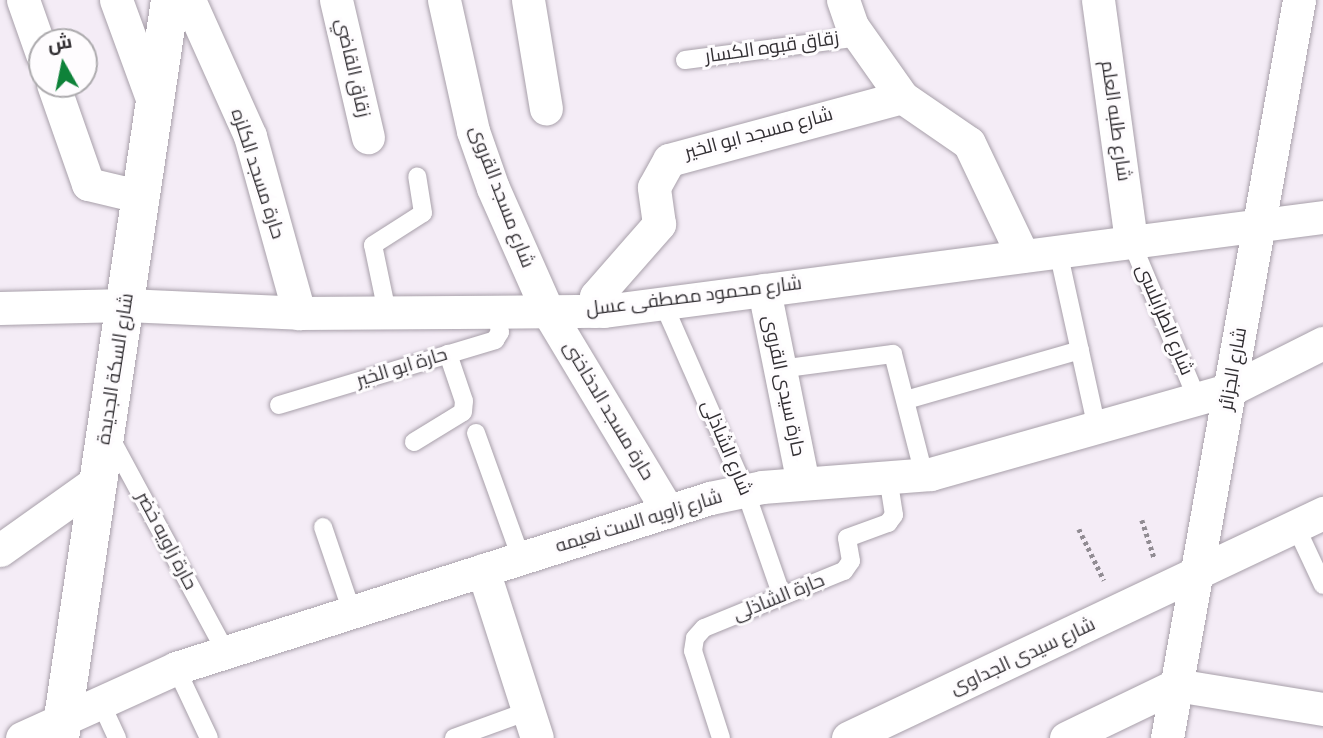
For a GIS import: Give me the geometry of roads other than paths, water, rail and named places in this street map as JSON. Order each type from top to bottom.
[{"type":"street","points":[[23,0],[33,28]]},
{"type":"street","points":[[116,0],[155,104]]},
{"type":"street","name":"شارع السكة الجديدة","points":[[62,728],[170,0]]},
{"type":"street","name":"حارة مسجد الكلزه","points":[[189,0],[250,136],[299,313]]},
{"type":"street","name":"زقاق القاضي","points":[[335,0],[368,137]]},
{"type":"street","name":"شارع مسجد القروى","points":[[444,0],[473,131],[547,310]]},
{"type":"street","points":[[528,0],[546,109]]},
{"type":"street","points":[[844,0],[859,37],[902,97],[969,143],[1023,256]]},
{"type":"street","name":"شارع طلبه العلم","points":[[1098,0],[1131,241]]},
{"type":"street","name":"شارع الجزائر","points":[[1167,738],[1299,0]]},
{"type":"street","name":"شارع مسجد ابو الخير","points":[[594,311],[596,296],[659,225],[654,187],[669,160],[902,97]]},
{"type":"street","points":[[58,98],[88,184],[142,197]]},
{"type":"street","name":"شارع محمود مصطفى عسل","points":[[0,306],[126,304],[299,313],[594,311],[1131,241],[1260,228],[1323,217]]},
{"type":"street","name":"حارة سيدى القروى","points":[[764,290],[803,483]]},
{"type":"street","name":"حارة مسجد الدخاخنى","points":[[547,310],[668,511]]},
{"type":"street","name":"شارع زاويه الست نعيمه","points":[[22,738],[62,728],[100,701],[176,668],[668,511],[745,490],[803,483],[924,475],[1231,389],[1323,343]]},
{"type":"street","points":[[0,550],[100,479]]},
{"type":"street","name":"شارع سيدى الجداوى","points":[[849,738],[1197,577],[1309,520]]},
{"type":"street","points":[[483,570],[533,725]]},
{"type":"street","points":[[1066,738],[1176,685],[1323,709]]},
{"type":"lane","name":"زقاق قبوه الكسار","points":[[685,60],[859,37]]},
{"type":"lane","points":[[387,312],[373,245],[422,213],[416,176]]},
{"type":"lane","name":"شارع الطرابلسى","points":[[1131,241],[1197,399]]},
{"type":"lane","points":[[1058,251],[1097,428]]},
{"type":"lane","name":"شارع الشاذلى","points":[[663,303],[745,490],[782,596]]},
{"type":"lane","name":"حارة ابو الخير","points":[[279,405],[497,338],[496,311]]},
{"type":"lane","points":[[906,400],[1080,350]]},
{"type":"lane","points":[[780,369],[890,352],[897,358],[924,475]]},
{"type":"lane","points":[[414,442],[463,412],[464,401],[448,354]]},
{"type":"lane","name":"حارة زاويه خضر","points":[[107,430],[226,652]]},
{"type":"lane","points":[[476,433],[521,558]]},
{"type":"lane","name":"حارة الشاذلى","points":[[721,738],[693,650],[695,638],[704,628],[844,571],[851,561],[847,538],[891,521],[895,511],[888,479]]},
{"type":"lane","points":[[1309,520],[1323,585]]},
{"type":"lane","points":[[323,527],[352,612]]},
{"type":"lane","points":[[176,668],[209,738]]},
{"type":"lane","points":[[100,701],[117,738]]},
{"type":"lane","points":[[454,738],[533,725]]}]
